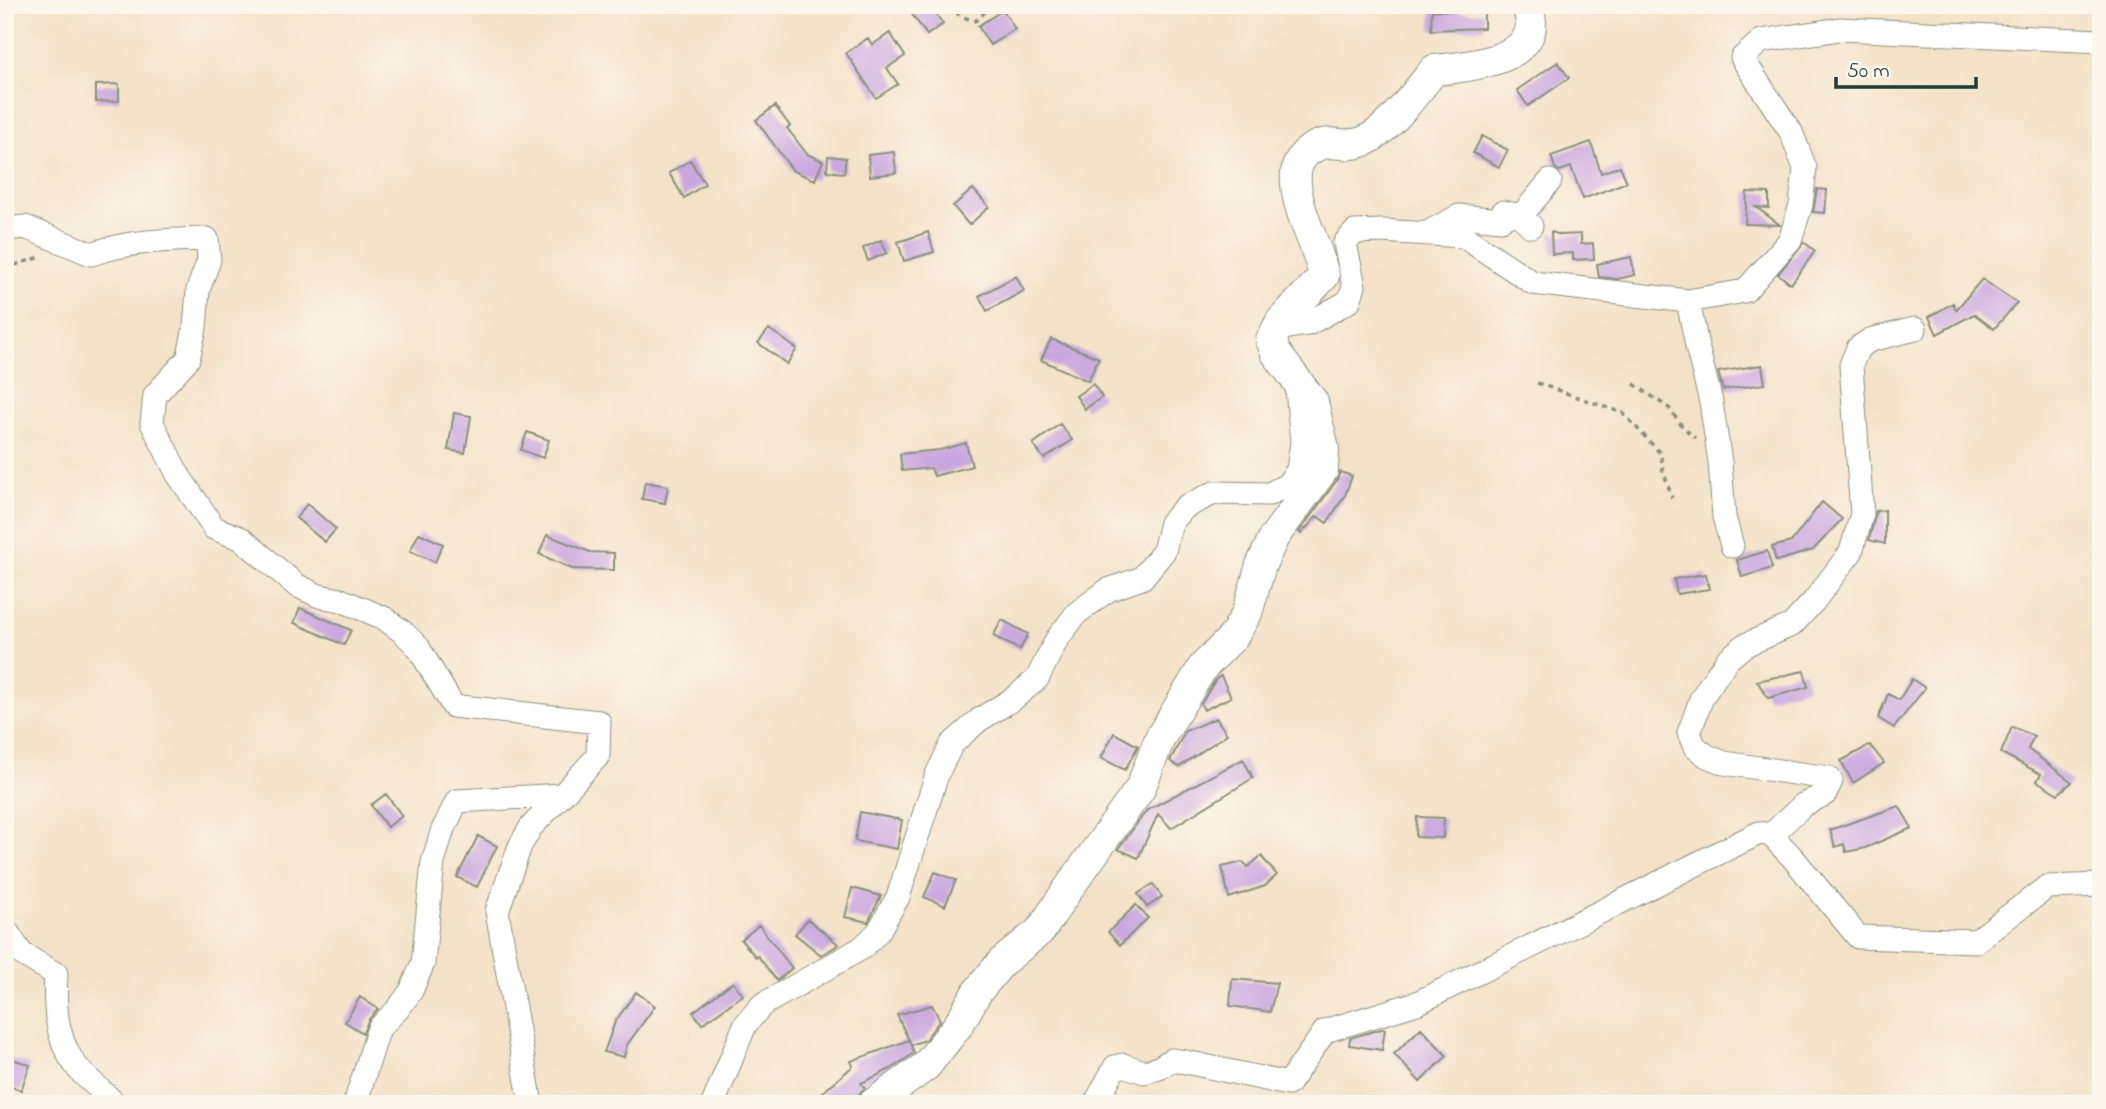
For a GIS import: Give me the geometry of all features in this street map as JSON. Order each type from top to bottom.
[{"type":"main road","points":[[873,1104],[926,1066],[959,1024],[977,992],[993,972],[1041,930],[1140,789],[1160,738],[1203,667],[1233,637],[1247,613],[1261,565],[1274,537],[1323,470],[1324,449],[1313,402],[1276,353],[1270,340],[1296,303],[1324,276],[1299,195],[1296,172],[1302,156],[1317,144],[1361,142],[1378,132],[1402,110],[1434,70],[1467,68],[1514,53],[1530,34],[1532,18],[1526,5]]},
{"type":"street","points":[[1278,329],[1308,324],[1349,301],[1354,286],[1345,243],[1355,232],[1463,236],[1533,283],[1688,301],[1745,291],[1790,240],[1801,205],[1805,168],[1791,132],[1742,58],[1761,41],[1840,29],[2101,41]]},
{"type":"street","points":[[1427,233],[1459,216],[1501,219],[1503,212],[1526,221],[1550,181]]},
{"type":"street","points":[[5,229],[25,227],[91,254],[148,240],[207,239],[209,260],[198,290],[195,328],[188,359],[155,394],[152,423],[177,473],[214,528],[242,539],[296,585],[319,596],[341,600],[384,618],[418,647],[453,706],[599,722],[598,756],[531,827],[520,846],[497,911],[531,1104]]},
{"type":"street","points":[[1688,301],[1711,402],[1724,517],[1732,546]]},
{"type":"street","points":[[1771,835],[1802,805],[1825,794],[1831,781],[1829,778],[1724,763],[1695,747],[1690,740],[1690,726],[1702,697],[1727,660],[1745,645],[1792,625],[1851,552],[1862,514],[1851,365],[1858,348],[1870,340],[1914,329]]},
{"type":"street","points":[[713,1104],[745,1026],[762,1005],[862,948],[878,933],[898,897],[937,774],[952,744],[979,720],[1013,699],[1037,679],[1058,639],[1077,613],[1108,590],[1142,578],[1164,551],[1171,523],[1185,507],[1214,492],[1269,494],[1287,485],[1298,470],[1302,442],[1296,379]]},
{"type":"street","points":[[355,1104],[379,1028],[411,991],[423,962],[433,862],[442,832],[457,801],[562,795]]},
{"type":"street","points":[[1095,1104],[1115,1067],[1123,1065],[1144,1072],[1171,1060],[1288,1084],[1325,1031],[1417,1003],[1759,834],[1771,835],[1858,937],[1976,941],[2047,887],[2101,885]]},
{"type":"street","points":[[5,929],[22,954],[56,974],[54,1009],[64,1045],[80,1071],[115,1104]]},
{"type":"path","points":[[949,5],[960,16],[975,21],[993,5]]},
{"type":"path","points":[[1537,383],[1623,413],[1661,454],[1662,467],[1672,498]]},
{"type":"path","points":[[1634,384],[1669,408],[1696,439],[1717,444]]},
{"type":"building","points":[[921,5],[929,5],[943,24],[927,35],[911,13]]},
{"type":"building","points":[[1003,10],[1015,29],[990,45],[978,26]]},
{"type":"building","points":[[1432,10],[1484,13],[1484,28],[1431,30]]},
{"type":"building","points":[[890,33],[905,56],[887,68],[898,84],[876,98],[846,53],[868,38],[872,45]]},
{"type":"building","points":[[1558,62],[1569,78],[1528,106],[1517,90]]},
{"type":"building","points":[[119,84],[119,101],[96,102],[96,85]]},
{"type":"building","points":[[775,106],[790,126],[787,128],[807,154],[823,161],[815,180],[793,171],[756,120]]},
{"type":"building","points":[[1482,136],[1508,150],[1499,167],[1473,153]]},
{"type":"building","points":[[1591,142],[1601,173],[1620,166],[1627,182],[1583,199],[1571,167],[1560,171],[1555,168],[1551,156]]},
{"type":"building","points":[[894,152],[896,173],[870,176],[868,155]]},
{"type":"building","points":[[828,156],[846,158],[844,173],[827,171]]},
{"type":"building","points":[[690,160],[705,184],[684,198],[669,173]]},
{"type":"building","points":[[973,189],[989,207],[969,225],[953,206]]},
{"type":"building","points":[[1817,189],[1827,190],[1825,213],[1813,212]]},
{"type":"building","points":[[1747,192],[1769,193],[1769,208],[1756,207],[1780,225],[1745,224]]},
{"type":"building","points":[[928,232],[934,252],[904,261],[898,242]]},
{"type":"building","points":[[1551,232],[1561,235],[1581,234],[1581,244],[1593,243],[1594,259],[1573,260],[1573,253],[1552,254]]},
{"type":"building","points":[[881,240],[887,253],[868,261],[863,248]]},
{"type":"building","points":[[1804,242],[1815,251],[1791,284],[1778,274]]},
{"type":"building","points":[[1631,257],[1635,275],[1617,279],[1599,277],[1597,264]]},
{"type":"building","points":[[1016,276],[1024,291],[987,311],[979,296]]},
{"type":"building","points":[[1982,279],[2017,303],[1994,329],[1974,314],[1937,334],[1929,317],[1953,303],[1956,310]]},
{"type":"building","points":[[769,329],[797,349],[787,364],[758,343]]},
{"type":"building","points":[[1051,339],[1099,358],[1088,381],[1041,360]]},
{"type":"building","points":[[1762,365],[1765,384],[1723,390],[1718,372]]},
{"type":"building","points":[[1093,384],[1102,397],[1085,409],[1076,396]]},
{"type":"building","points":[[454,413],[471,416],[465,453],[448,450]]},
{"type":"building","points":[[1060,424],[1072,440],[1044,459],[1033,444]]},
{"type":"building","points":[[527,432],[549,440],[543,458],[521,450]]},
{"type":"building","points":[[966,443],[972,466],[934,476],[931,468],[902,471],[900,454],[940,450]]},
{"type":"building","points":[[1340,472],[1352,476],[1345,495],[1327,523],[1317,516],[1301,534],[1299,532]]},
{"type":"building","points":[[645,482],[668,486],[665,503],[642,499]]},
{"type":"building","points":[[1822,502],[1842,519],[1813,550],[1776,561],[1772,547],[1791,542]]},
{"type":"building","points":[[307,504],[336,529],[325,542],[296,518]]},
{"type":"building","points":[[1885,510],[1885,544],[1869,540],[1876,511]]},
{"type":"building","points":[[419,533],[443,544],[435,562],[410,551]]},
{"type":"building","points":[[547,535],[590,552],[614,553],[614,570],[572,569],[539,554]]},
{"type":"building","points":[[1767,551],[1772,568],[1742,577],[1737,560]]},
{"type":"building","points":[[1706,574],[1709,589],[1677,594],[1674,579]]},
{"type":"building","points":[[300,608],[351,630],[344,645],[294,623]]},
{"type":"building","points":[[1002,620],[1028,634],[1020,650],[993,636]]},
{"type":"building","points":[[1804,671],[1808,687],[1768,698],[1757,681]]},
{"type":"building","points":[[1221,676],[1231,697],[1204,710],[1201,704],[1216,679]]},
{"type":"building","points":[[1912,679],[1925,688],[1894,728],[1878,718],[1888,694],[1899,700]]},
{"type":"building","points":[[1216,718],[1227,734],[1179,767],[1170,761],[1185,731]]},
{"type":"building","points":[[2012,727],[2034,736],[2028,749],[2072,782],[2058,794],[2037,781],[2041,774],[2001,753]]},
{"type":"building","points":[[1114,733],[1138,746],[1125,770],[1101,758]]},
{"type":"building","points":[[1870,745],[1884,763],[1853,783],[1841,761]]},
{"type":"building","points":[[1243,759],[1253,778],[1171,828],[1158,814],[1138,858],[1118,849],[1147,810]]},
{"type":"building","points":[[386,794],[402,816],[387,827],[371,805]]},
{"type":"building","points":[[1899,806],[1912,828],[1865,848],[1846,852],[1844,844],[1835,847],[1830,830]]},
{"type":"building","points":[[860,812],[902,820],[897,849],[855,841]]},
{"type":"building","points":[[1417,817],[1444,818],[1443,838],[1416,837]]},
{"type":"building","points":[[478,836],[497,846],[477,887],[457,877]]},
{"type":"building","points":[[1261,856],[1277,875],[1265,886],[1229,898],[1222,867],[1243,862],[1248,867]]},
{"type":"building","points":[[935,872],[956,880],[945,906],[924,897]]},
{"type":"building","points":[[1153,884],[1162,897],[1147,907],[1138,894]]},
{"type":"building","points":[[852,888],[881,896],[868,922],[845,917]]},
{"type":"building","points":[[1136,905],[1148,918],[1120,945],[1108,932]]},
{"type":"building","points":[[808,919],[838,944],[821,955],[795,934]]},
{"type":"building","points":[[759,925],[792,968],[777,981],[758,956],[741,940]]},
{"type":"building","points":[[1232,979],[1277,983],[1270,1012],[1230,1006]]},
{"type":"building","points":[[733,982],[743,995],[702,1024],[693,1012]]},
{"type":"building","points":[[636,992],[655,1006],[627,1045],[624,1057],[604,1052],[615,1022]]},
{"type":"building","points":[[360,997],[378,1009],[369,1019],[363,1033],[345,1022]]},
{"type":"building","points":[[932,1005],[940,1020],[925,1040],[911,1045],[897,1015]]},
{"type":"building","points":[[1421,1028],[1447,1056],[1420,1082],[1394,1054]]},
{"type":"building","points":[[1385,1029],[1382,1050],[1349,1045],[1350,1038]]},
{"type":"building","points":[[909,1040],[914,1053],[891,1069],[861,1083],[865,1088],[857,1096],[855,1104],[834,1104],[822,1093],[853,1066],[851,1061]]},
{"type":"building","points":[[13,1059],[30,1065],[21,1090],[5,1085]]}]
